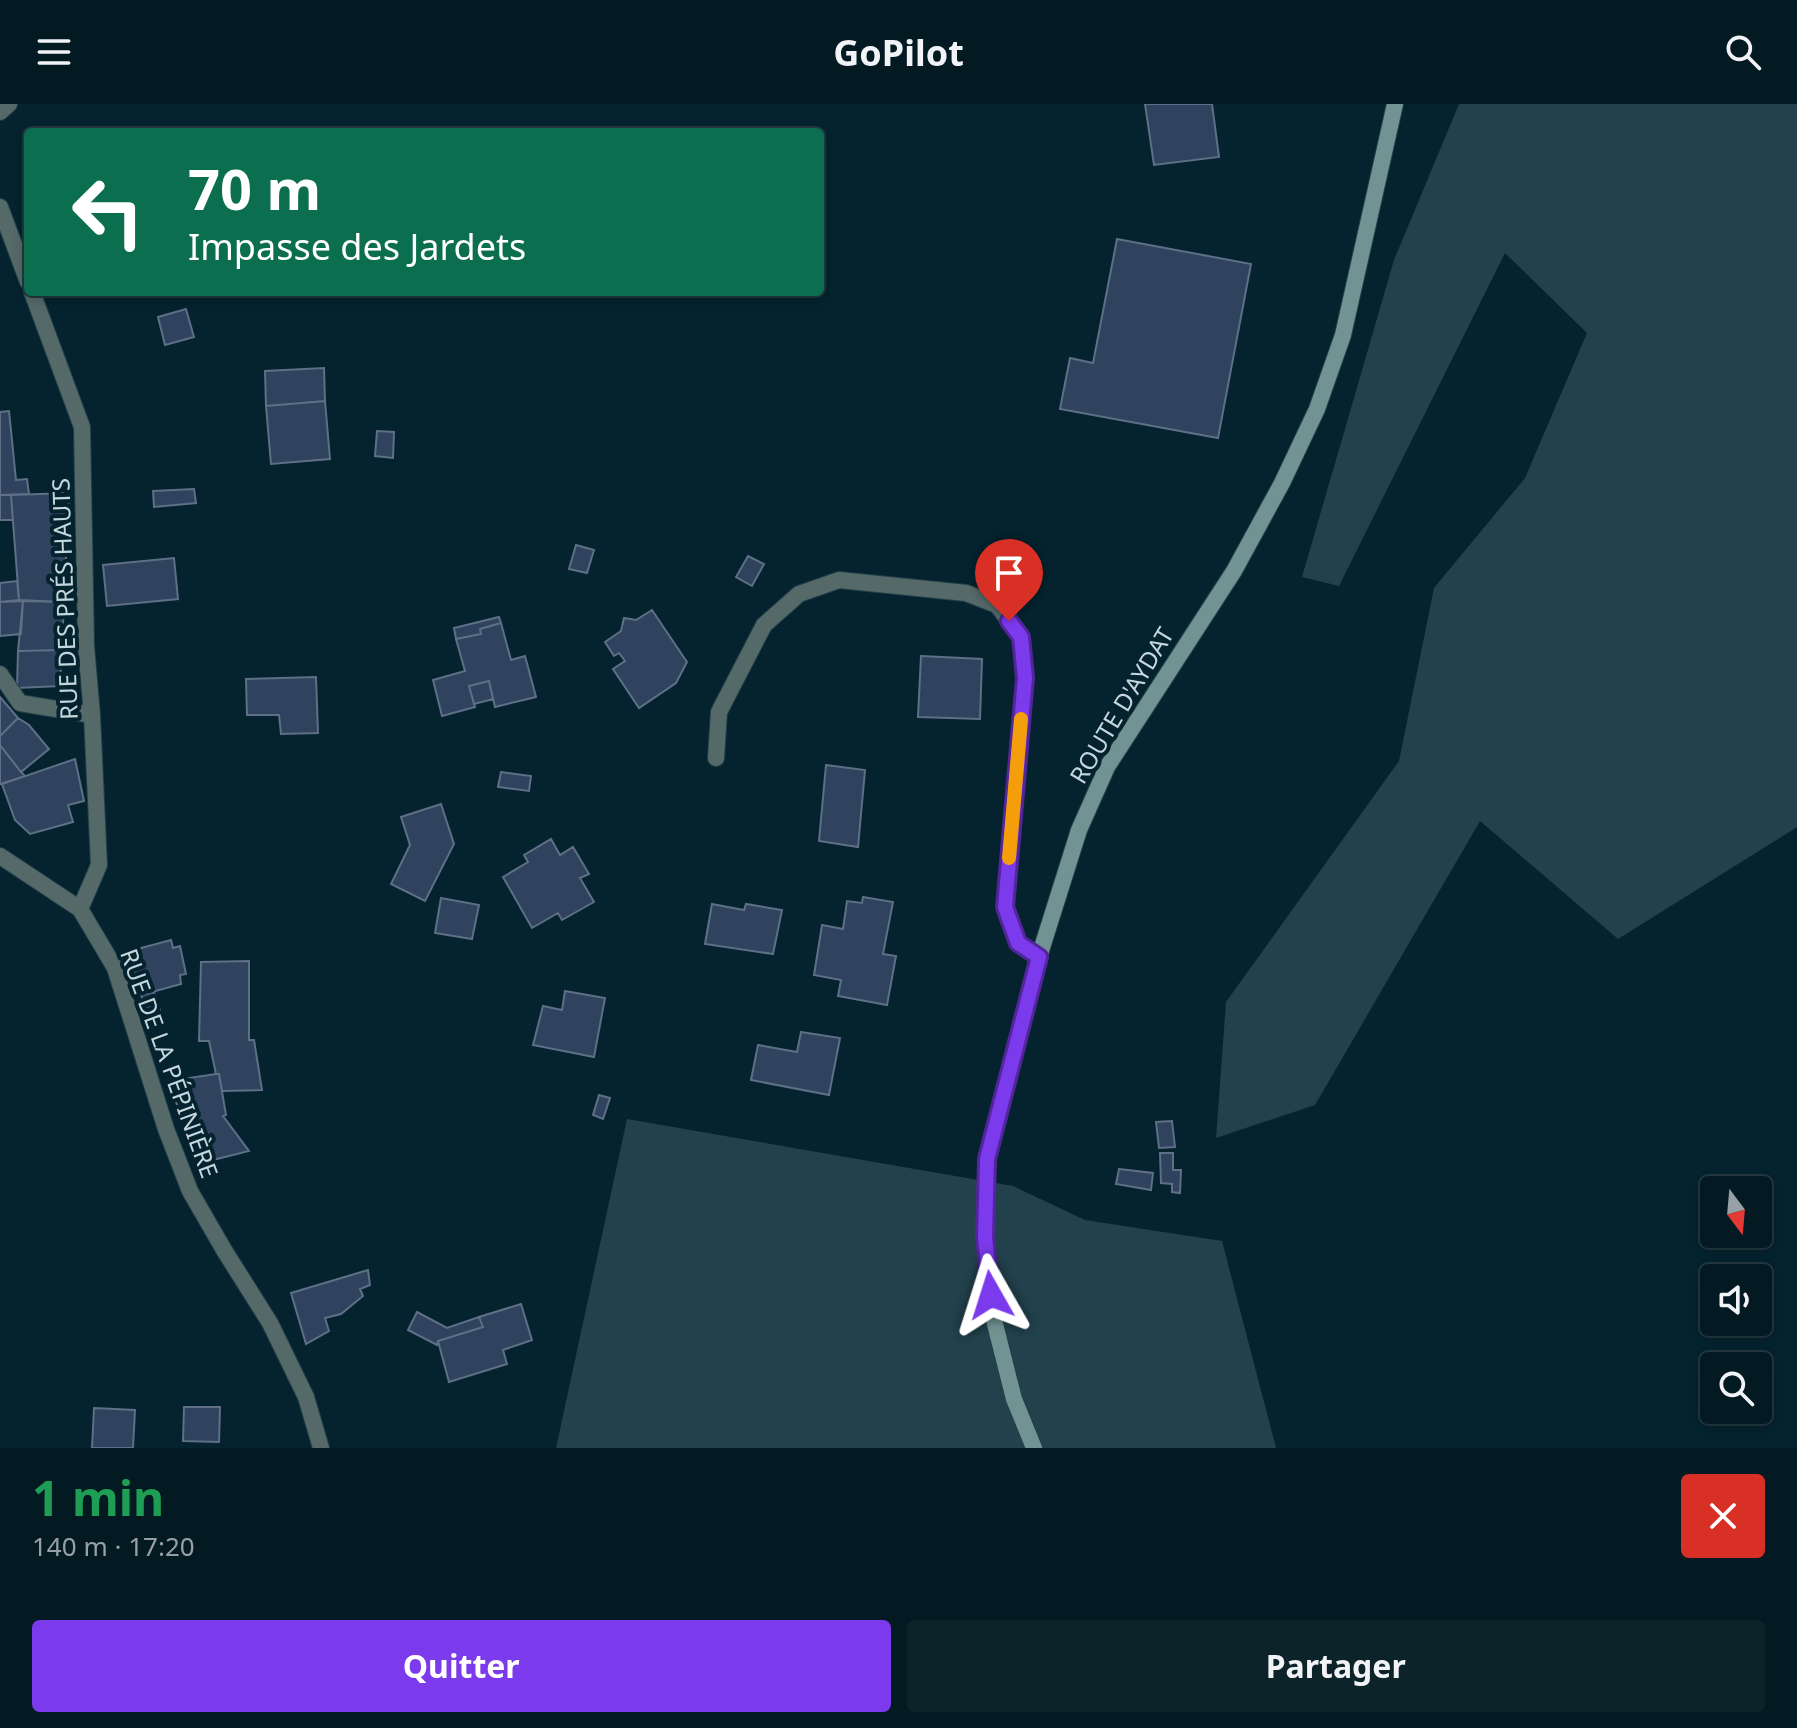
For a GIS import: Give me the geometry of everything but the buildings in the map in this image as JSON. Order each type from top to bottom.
[{"type":"main road","name":"ROUTE D'AYDAT","points":[[1034,1448],[1014,1399],[995,1324],[985,1237],[987,1159],[1039,957],[1079,830],[1107,767],[1234,571],[1282,483],[1317,409],[1343,335],[1395,104]]},
{"type":"street","points":[[0,112],[9,104]]},
{"type":"street","points":[[0,207],[24,271]]},
{"type":"street","name":"RUE DES PRÉS HAUTS","points":[[33,296],[82,427],[86,646],[99,865],[80,909]]},
{"type":"street","points":[[716,758],[719,712],[764,625],[799,594],[839,580],[966,593],[997,605],[1021,637],[1025,678],[1005,907],[1018,943],[1039,957]]},
{"type":"street","points":[[0,674],[20,703],[92,715]]},
{"type":"street","name":"RUE DE LA PÉPINIÈRE","points":[[0,856],[80,909],[115,968],[166,1129],[190,1191],[270,1323],[306,1397],[321,1448]]},
{"type":"shaded area","points":[[1459,104],[1797,104],[1797,827],[1618,939],[1480,821],[1315,1105],[1216,1138],[1226,1002],[1399,761],[1434,588],[1525,478],[1587,333],[1505,253],[1339,586],[1302,577],[1394,260]]},
{"type":"shaded area","points":[[627,1119],[1013,1186],[1085,1220],[1222,1241],[1276,1448],[556,1448]]},
{"type":"slow traffic","points":[[1009,858],[1021,719]]},
{"type":"route","points":[[991,1295],[985,1237],[987,1159],[1039,957],[1018,943],[1005,907],[1025,678],[1021,637],[1009,621]]}]
